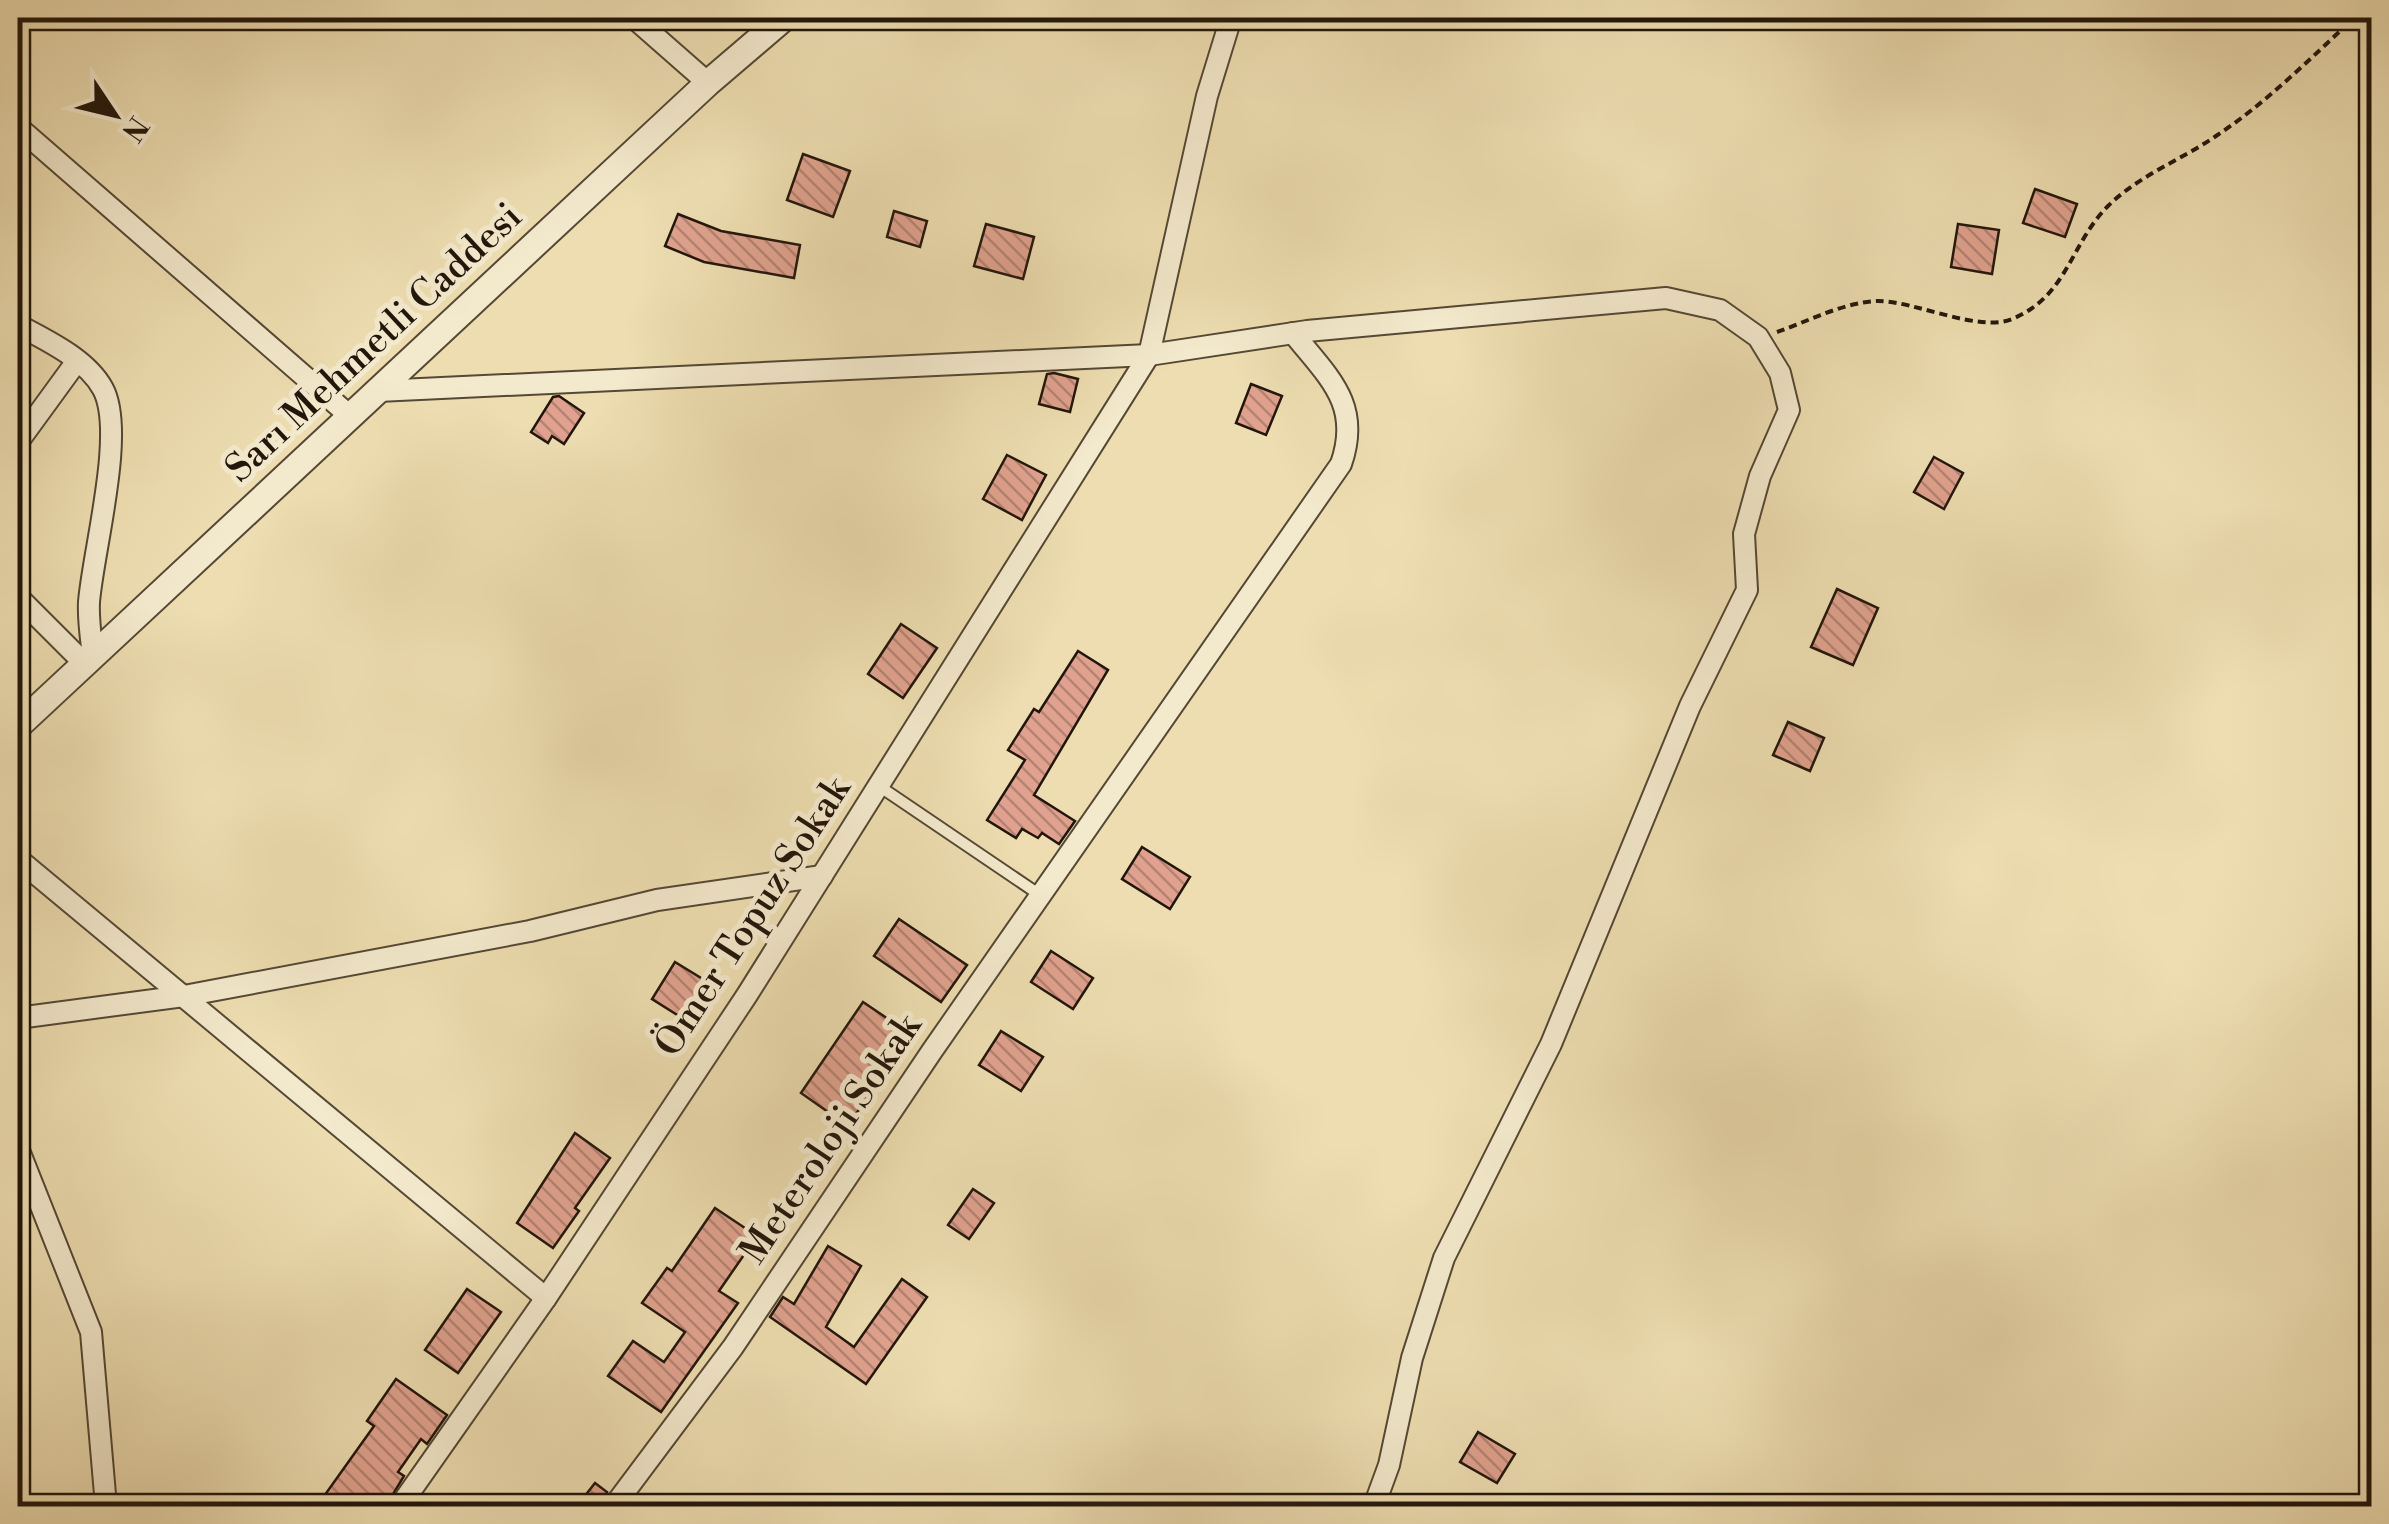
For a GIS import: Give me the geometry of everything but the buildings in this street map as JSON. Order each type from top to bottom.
[{"type":"street","points":[[634,18],[708,83]]},
{"type":"street","name":"Sarı Mehmetli Caddesi","points":[[18,726],[708,83],[784,18]]},
{"type":"street","name":"Ömer Topuz Sokak","points":[[400,1506],[546,1298],[822,876],[1149,355],[1207,96],[1231,18]]},
{"type":"street","points":[[18,128],[350,416]]},
{"type":"street","points":[[378,391],[1149,355],[1293,333],[1666,298],[1720,310],[1758,338],[1780,373],[1789,410],[1760,476],[1744,534],[1746,590],[1690,706],[1551,1044],[1444,1258],[1412,1358],[1390,1465],[1374,1506]]},
{"type":"street","points":[[18,325],[93,375],[104,390],[110,412],[108,468],[89,602],[89,660]]},
{"type":"street","name":"Meteroloji Sokak","points":[[614,1506],[732,1346],[1340,464],[1348,437],[1345,404],[1338,389],[1293,333]]},
{"type":"street","points":[[18,442],[77,362]]},
{"type":"street","points":[[18,597],[89,660]]},
{"type":"street","points":[[18,860],[546,1298]]},
{"type":"street","points":[[18,1018],[184,996],[530,931],[657,900],[822,876]]},
{"type":"street","points":[[18,1148],[91,1332],[106,1506]]},
{"type":"lane","points":[[879,786],[1041,895]]},
{"type":"path","points":[[1758,338],[1846,307],[1878,301],[1970,320],[2008,322],[2023,314],[2038,305],[2064,278],[2092,226],[2108,206],[2217,136],[2354,18]]}]
